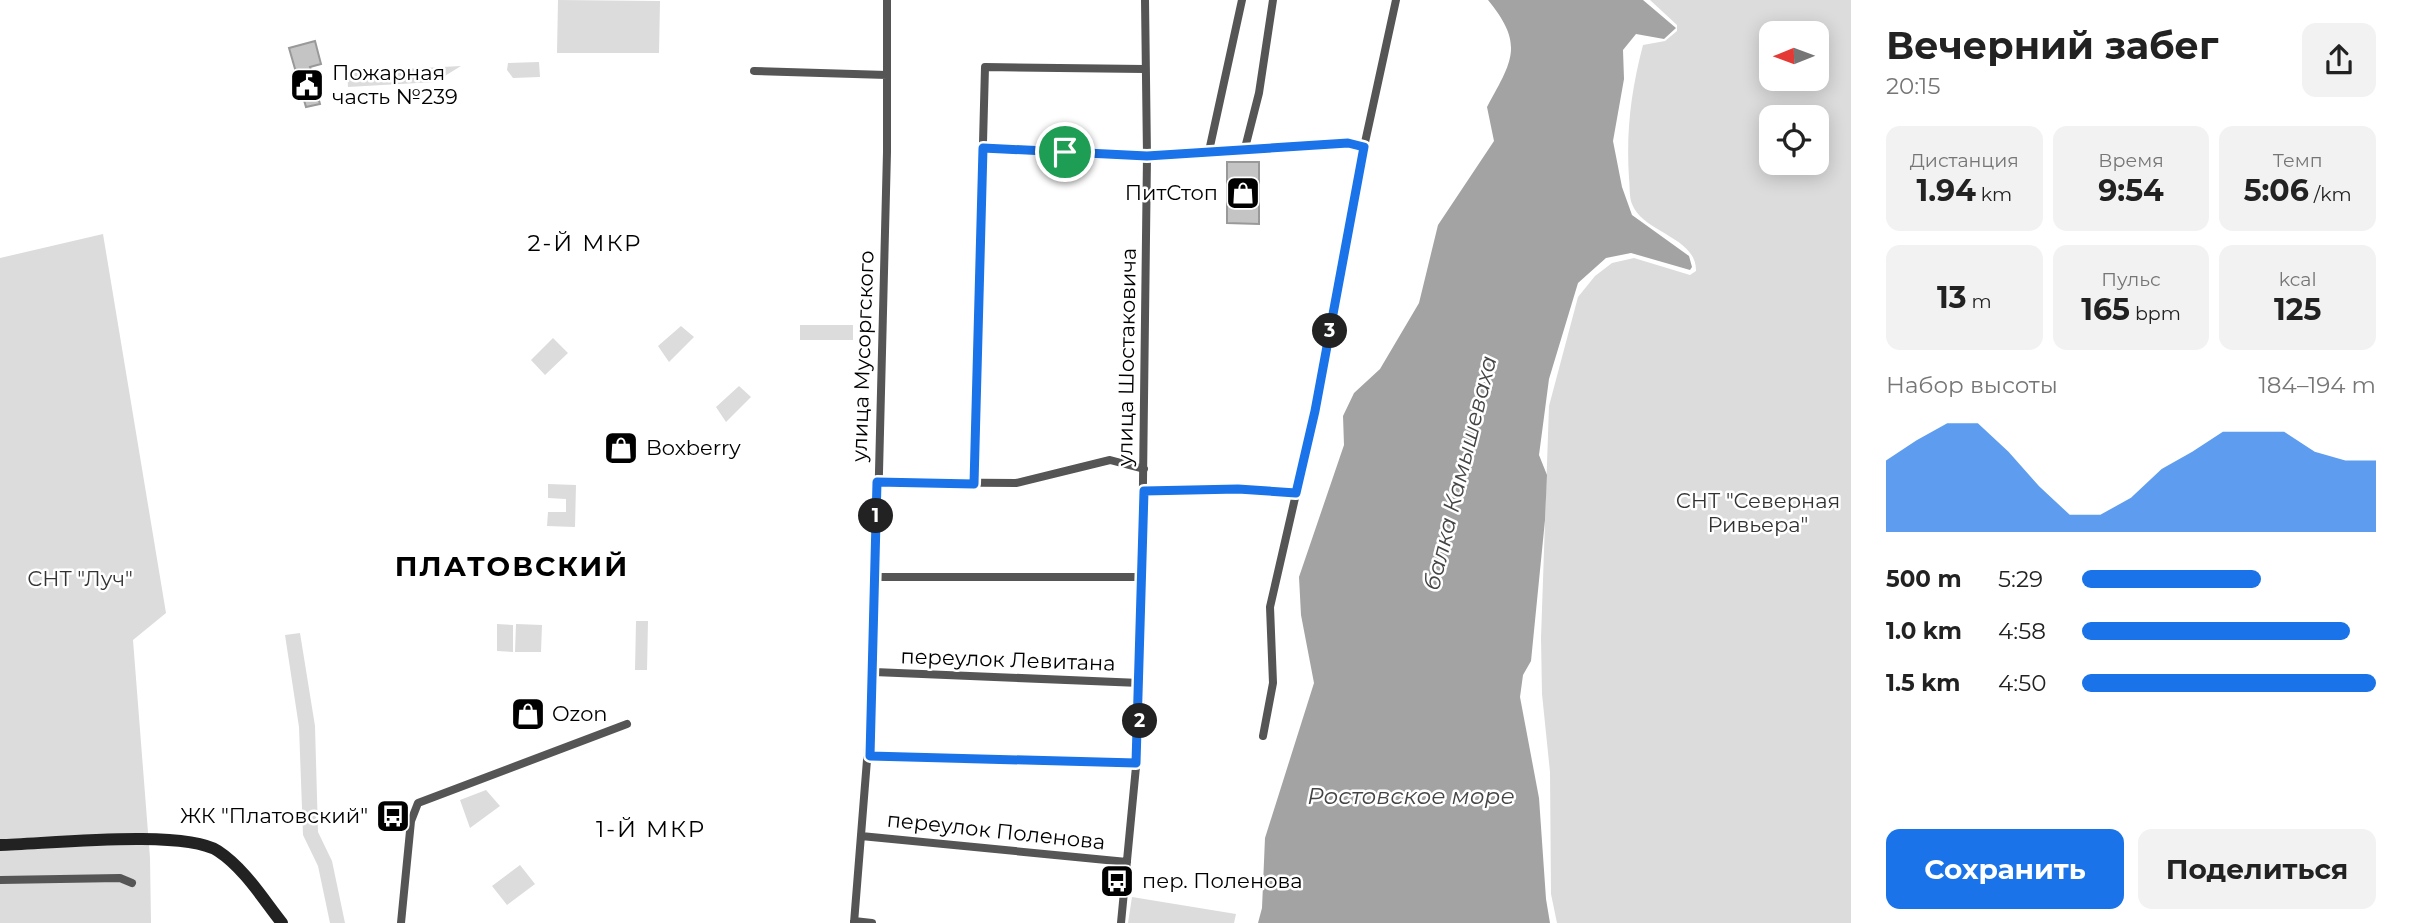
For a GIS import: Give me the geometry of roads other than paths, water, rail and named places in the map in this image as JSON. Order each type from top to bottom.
[{"type":"main road","points":[[0,845],[151,839],[197,842],[215,849],[233,863],[282,923]]},
{"type":"street","name":"улица Мусоргского","points":[[854,922],[870,756],[874,672],[887,0]]},
{"type":"street","name":"улица Шостаковича","points":[[1121,923],[1136,763],[1140,683],[1147,156],[1144,0]]},
{"type":"street","points":[[1209,150],[1242,0]]},
{"type":"street","points":[[1245,149],[1265,59],[1273,0]]},
{"type":"street","points":[[1264,736],[1273,683],[1270,607],[1315,411],[1364,147],[1396,0]]},
{"type":"street","points":[[974,484],[985,67],[1144,69]]},
{"type":"street","points":[[754,71],[887,75]]},
{"type":"street","points":[[983,148],[1147,156],[1348,143],[1364,147]]},
{"type":"street","points":[[877,482],[1016,483],[1110,460],[1144,470]]},
{"type":"street","points":[[1144,491],[1238,489],[1296,493]]},
{"type":"street","points":[[875,577],[1142,577]]},
{"type":"street","name":"переулок Левитана","points":[[874,672],[1140,683]]},
{"type":"street","points":[[401,923],[414,807],[430,798],[627,724]]},
{"type":"street","points":[[870,756],[1136,763]]},
{"type":"street","name":"переулок Поленова","points":[[861,836],[1127,862]]},
{"type":"street","points":[[0,880],[120,878],[132,883]]},
{"type":"street","points":[[854,922],[872,923]]},
{"type":"water","name":"Ростовское море","points":[[1488,0],[1643,0],[1676,28],[1664,39],[1636,34],[1623,50],[1624,79],[1613,141],[1622,187],[1632,215],[1689,256],[1692,267],[1690,270],[1631,253],[1606,258],[1578,283],[1549,379],[1539,455],[1547,475],[1545,520],[1531,661],[1523,675],[1520,697],[1539,798],[1550,923],[1258,923],[1262,908],[1265,838],[1314,683],[1301,615],[1299,577],[1344,445],[1343,416],[1354,393],[1380,369],[1419,303],[1438,225],[1494,141],[1487,107],[1508,65],[1511,42],[1500,16]]},
{"type":"place","name":"Пожарная часть №239","points":[[307,85]]},
{"type":"place","name":"ПитСтоп","points":[[1243,193]]},
{"type":"place","name":"Boxberry","points":[[621,448]]},
{"type":"place","name":"Ozon","points":[[528,714]]},
{"type":"place","name":"ЖК \"Платовский\"","points":[[393,816]]},
{"type":"place","name":"пер. Поленова","points":[[1117,881]]},
{"type":"district","name":"2-Й МКР","points":[[585,243]]},
{"type":"district","name":"ПЛАТОВСКИЙ","points":[[512,566]]},
{"type":"district","name":"1-Й МКР","points":[[651,829]]},
{"type":"water label","name":"балка Камышеваха","points":[[1460,473]]},
{"type":"park label","name":"СНТ \"Северная Ривьера\"","points":[[1758,513]]},
{"type":"park label","name":"СНТ \"Луч\"","points":[[80,579]]}]
